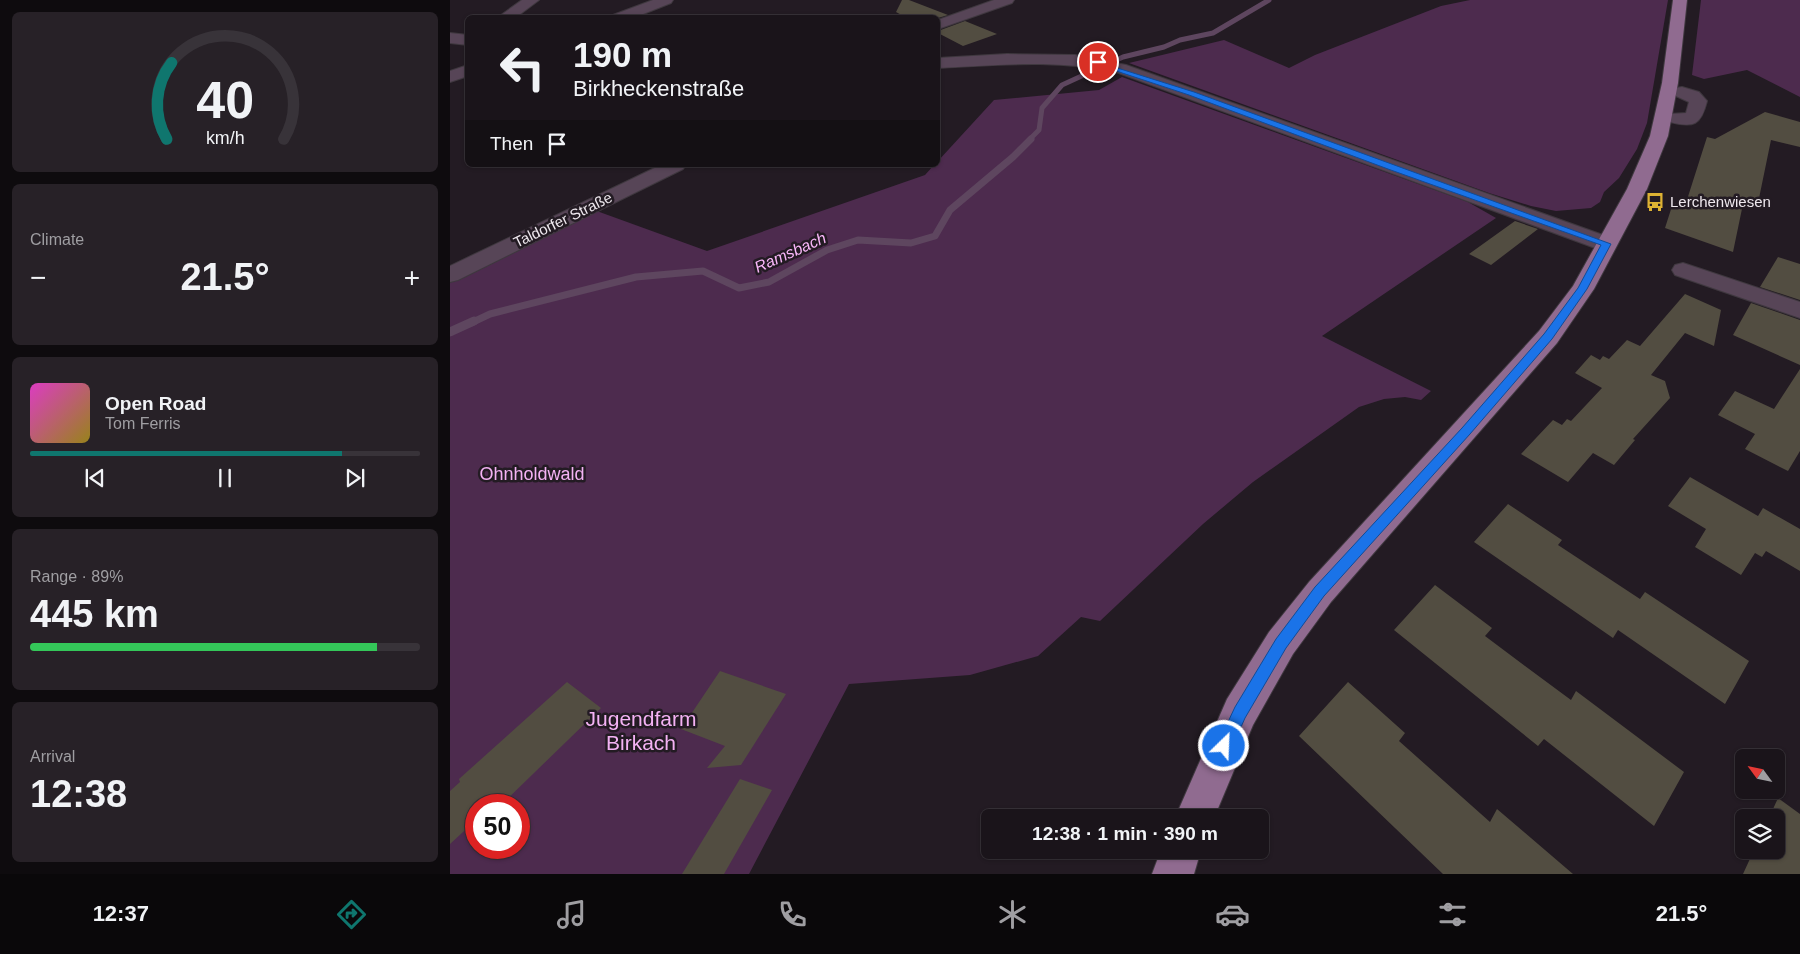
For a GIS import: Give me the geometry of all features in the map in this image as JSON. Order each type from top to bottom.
[{"type":"main road","points":[[1198,809],[1240,712],[1281,643],[1320,592],[1466,431],[1548,337],[1583,289],[1637,189],[1659,136],[1670,83],[1680,0]]},
{"type":"main road","points":[[1172,874],[1178,859]]},
{"type":"street","points":[[509,15],[532,0]]},
{"type":"street","points":[[626,15],[666,0]]},
{"type":"street","points":[[940,24],[1007,0]]},
{"type":"street","points":[[940,64],[1000,58],[1041,57],[1071,58],[1098,62],[1120,68],[1606,244]]},
{"type":"street","points":[[450,77],[465,71]]},
{"type":"street","points":[[1676,118],[1688,119],[1694,116],[1698,102],[1693,96],[1682,92]]},
{"type":"street","name":"Taldorfer Straße","points":[[450,276],[672,167]]},
{"type":"street","points":[[1683,270],[1800,310]]},
{"type":"green space","points":[[1470,0],[1668,0],[1647,123],[1637,149],[1619,178],[1604,192],[1600,202],[1591,208],[1556,211],[1531,206],[1489,193],[1129,63],[1224,40],[1289,68],[1315,55],[1441,6]]},
{"type":"green space","points":[[1701,0],[1800,0],[1800,97],[1747,70],[1704,79],[1692,75]]},
{"type":"green space","points":[[1122,77],[1468,202],[1496,218],[1322,336],[1431,391],[1421,400],[1405,397],[1384,399],[1359,407],[1253,482],[1203,524],[1100,621],[1081,617],[1038,656],[970,675],[849,684],[749,874],[450,874],[450,282],[594,210],[707,251],[925,175],[932,167],[940,167],[940,159],[994,100],[1099,90]]},
{"type":"building","points":[[902,0],[909,0],[948,15],[940,17],[940,15],[902,15],[896,12]]},
{"type":"building","points":[[965,21],[997,34],[963,46],[940,34],[940,30]]},
{"type":"building","points":[[1765,112],[1800,122],[1800,147],[1771,140],[1757,208],[1743,204],[1733,252],[1665,228],[1673,203],[1685,206],[1707,137],[1715,139]]},
{"type":"building","points":[[1515,221],[1538,229],[1491,265],[1469,254]]},
{"type":"building","points":[[1778,257],[1800,264],[1800,300],[1760,287]]},
{"type":"building","points":[[1685,294],[1721,310],[1714,346],[1685,333],[1651,375],[1665,381],[1670,398],[1633,439],[1635,440],[1614,465],[1593,453],[1568,482],[1521,454],[1553,420],[1562,425],[1567,419],[1571,421],[1602,388],[1575,373],[1591,355],[1600,360],[1603,356],[1609,359],[1627,340],[1640,346]]},
{"type":"building","points":[[1751,303],[1800,320],[1800,365],[1733,335]]},
{"type":"building","points":[[1800,369],[1800,451],[1788,471],[1745,449],[1755,434],[1718,415],[1735,391],[1774,409]]},
{"type":"building","points":[[1690,477],[1758,516],[1763,508],[1800,529],[1800,571],[1766,551],[1762,557],[1755,553],[1741,575],[1695,547],[1706,529],[1668,506]]},
{"type":"building","points":[[1508,504],[1562,540],[1558,545],[1640,599],[1645,592],[1749,661],[1725,704],[1618,630],[1613,638],[1474,542]]},
{"type":"building","points":[[1435,585],[1492,628],[1485,636],[1571,700],[1576,691],[1684,772],[1654,826],[1544,739],[1538,746],[1394,630]]},
{"type":"building","points":[[720,671],[786,694],[741,765],[707,768],[725,746],[681,729]]},
{"type":"building","points":[[567,682],[601,708],[512,794],[465,794],[465,830],[450,844],[450,791],[460,782],[459,779]]},
{"type":"building","points":[[1348,682],[1405,733],[1399,741],[1490,822],[1497,809],[1573,874],[1443,874],[1299,736]]},
{"type":"building","points":[[740,779],[772,790],[724,874],[682,874]]},
{"type":"building","points":[[1778,799],[1779,799],[1800,814],[1800,874],[1743,874],[1750,859],[1785,859],[1785,809],[1773,809]]},
{"type":"waterway","name":"Ramsbach","points":[[1029,140],[1039,130],[1042,108],[1062,85],[1123,57],[1164,47],[1180,40],[1213,33],[1269,0]]},
{"type":"waterway","name":"Ramsbach","points":[[471,323],[490,314],[636,277],[703,271],[739,288],[769,282],[827,250],[858,240],[911,243],[935,236],[950,210],[1013,157],[1031,139]]},
{"type":"waterway","name":"Ramsbach","points":[[450,332],[474,321]]},
{"type":"place","name":"Lerchenwiesen","points":[[1655,202]]},
{"type":"route","points":[[1098,62],[1120,68],[1606,244],[1583,289],[1548,337],[1466,431],[1358,548],[1320,592],[1281,643],[1240,712],[1224,746]]},
{"type":"park label","name":"Ohnholdwald","points":[[532,474]]},
{"type":"park label","name":"Jugendfarm Birkach","points":[[641,731]]}]
